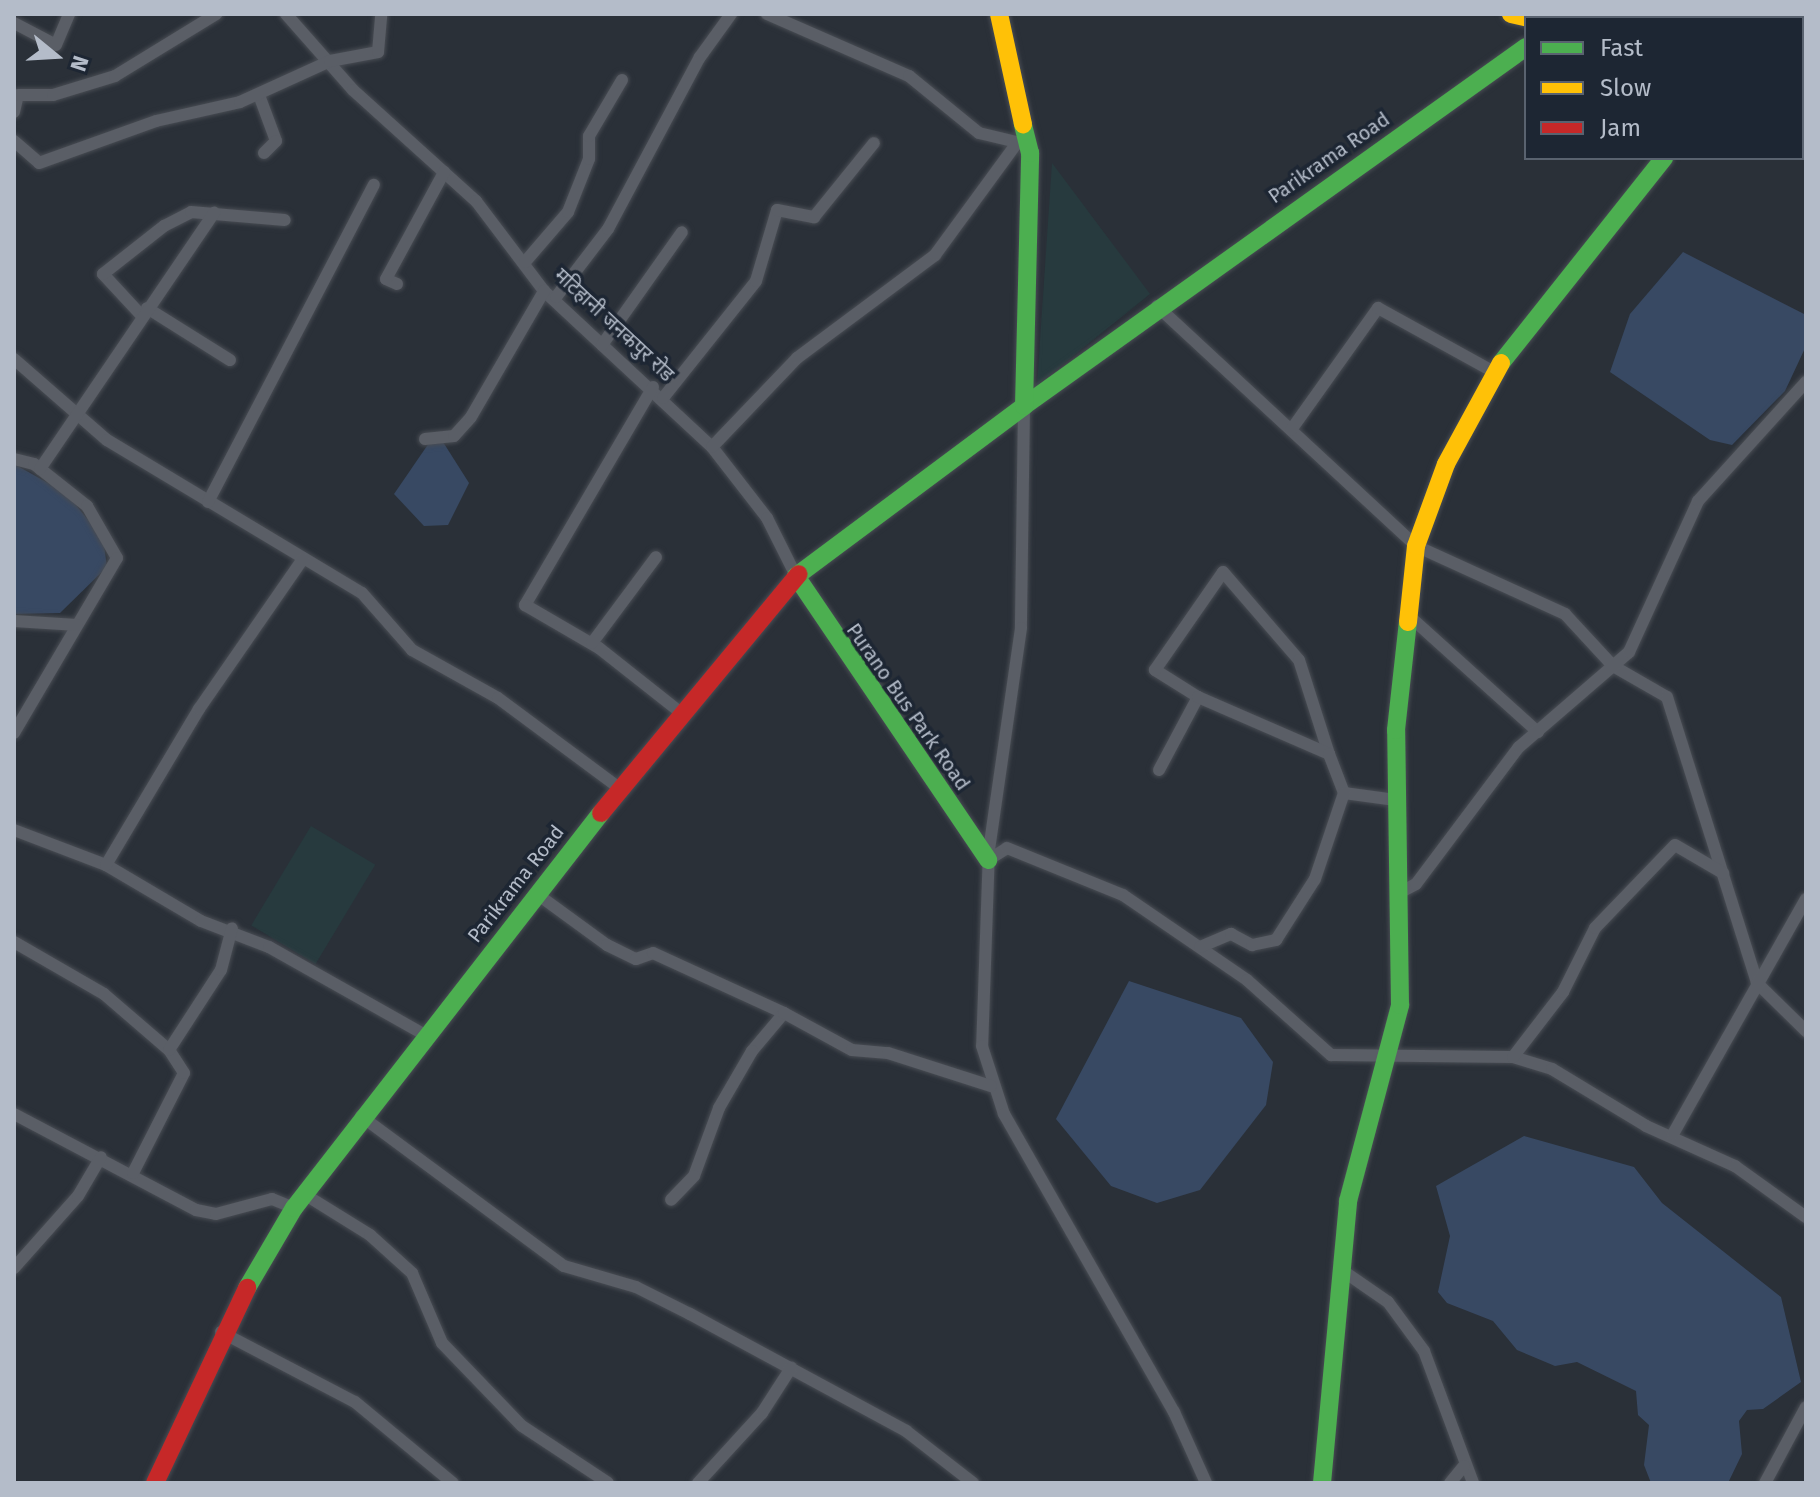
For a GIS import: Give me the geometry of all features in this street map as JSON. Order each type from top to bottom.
[{"type":"main road","points":[[999,14],[1023,142],[1024,406]]},
{"type":"main road","name":"Parikrama Road","points":[[155,1483],[221,1332],[299,1201],[361,1116],[619,788],[796,576],[1157,306],[1524,48]]},
{"type":"main road","points":[[1322,1483],[1346,1273],[1348,1201],[1389,1058],[1402,961],[1396,800],[1408,615],[1416,546],[1446,464],[1494,372],[1662,160]]},
{"type":"main road","name":"Purano Bus Park Road","points":[[796,576],[988,860]]},
{"type":"street","points":[[14,23],[56,45],[69,14]]},
{"type":"street","points":[[14,112],[18,95],[53,95],[115,76],[216,14]]},
{"type":"street","name":"मटिहानी जनकपुर रोड","points":[[286,14],[444,172],[550,294],[602,345],[653,387],[712,447],[767,518],[796,576]]},
{"type":"street","points":[[14,141],[39,163],[259,95],[330,61],[378,52],[381,14]]},
{"type":"street","points":[[425,439],[454,436],[471,417],[550,294],[608,229],[700,57],[731,14]]},
{"type":"street","points":[[712,447],[797,358],[935,255],[1023,142],[979,133],[909,76],[767,14]]},
{"type":"street","points":[[525,262],[568,212],[589,159],[589,136],[622,80]]},
{"type":"street","points":[[259,95],[276,141],[264,153]]},
{"type":"street","points":[[663,398],[756,281],[777,210],[814,217],[874,143]]},
{"type":"street","points":[[397,284],[386,279],[444,172]]},
{"type":"street","points":[[208,502],[374,185]]},
{"type":"street","points":[[230,360],[144,312],[103,274],[164,226],[191,212],[285,220]]},
{"type":"street","points":[[40,469],[214,213]]},
{"type":"street","points":[[602,345],[682,232]]},
{"type":"street","points":[[1157,306],[1416,546],[1565,614],[1613,666],[1667,697],[1757,983],[1806,1031]]},
{"type":"street","points":[[1291,430],[1378,308],[1494,372]]},
{"type":"street","points":[[14,359],[79,415],[208,502],[362,593],[412,650],[498,698],[619,788]]},
{"type":"street","points":[[1399,893],[1416,884],[1488,783],[1538,732],[1613,666],[1649,619],[1698,501],[1806,382]]},
{"type":"street","points":[[653,387],[526,600],[527,609],[592,643],[680,712]]},
{"type":"street","points":[[1024,406],[1021,628],[988,860],[979,978],[991,1086],[1174,1412],[1206,1483]]},
{"type":"street","points":[[14,459],[40,469],[87,506],[115,549],[115,564],[14,733]]},
{"type":"street","points":[[592,643],[656,557]]},
{"type":"street","points":[[106,865],[199,709],[303,559]]},
{"type":"street","points":[[1200,947],[1231,934],[1252,945],[1276,940],[1315,879],[1344,793],[1299,660],[1223,572],[1155,670],[1198,697],[1329,754]]},
{"type":"street","points":[[1408,615],[1538,732]]},
{"type":"street","points":[[14,621],[77,625]]},
{"type":"street","points":[[1159,770],[1198,697]]},
{"type":"street","points":[[1344,793],[1396,800]]},
{"type":"street","points":[[14,830],[106,865],[201,921],[232,928],[425,1035]]},
{"type":"street","points":[[1513,1057],[1563,992],[1595,928],[1675,845],[1723,873]]},
{"type":"street","points":[[988,860],[1007,848],[1071,871],[1123,895],[1200,947],[1331,1055],[1513,1057],[1584,1084],[1646,1126],[1673,1134],[1806,1217]]},
{"type":"street","points":[[537,894],[626,954],[653,953],[784,1013],[852,1050],[888,1053],[991,1086]]},
{"type":"street","points":[[1673,1134],[1806,899]]},
{"type":"street","points":[[169,1050],[221,970],[232,928]]},
{"type":"street","points":[[14,942],[104,994],[169,1050],[184,1073],[133,1173]]},
{"type":"street","points":[[671,1200],[694,1176],[719,1108],[752,1051],[784,1013]]},
{"type":"street","points":[[14,1114],[133,1173],[204,1213],[272,1199],[299,1201],[370,1235],[412,1273],[442,1343],[522,1426],[608,1483]]},
{"type":"street","points":[[361,1116],[564,1266],[636,1287],[791,1368],[906,1431],[973,1483]]},
{"type":"street","points":[[14,1268],[78,1196],[101,1157]]},
{"type":"street","points":[[1346,1273],[1388,1302],[1424,1351],[1464,1466],[1473,1483]]},
{"type":"street","points":[[221,1332],[355,1402],[453,1483]]},
{"type":"street","points":[[698,1483],[762,1413],[791,1368]]},
{"type":"street","points":[[1765,1483],[1806,1407]]},
{"type":"street","points":[[1450,1483],[1464,1466]]},
{"type":"green space","points":[[1052,163],[1150,294],[1037,385]]},
{"type":"green space","points":[[311,826],[375,865],[316,964],[251,925]]},
{"type":"water","points":[[1683,252],[1806,315],[1806,346],[1785,391],[1732,445],[1710,440],[1610,372],[1630,314]]},
{"type":"water","points":[[443,442],[469,483],[448,525],[424,526],[394,494],[429,443]]},
{"type":"water","points":[[14,464],[66,493],[103,538],[107,567],[60,613],[14,614]]},
{"type":"water","points":[[1129,981],[1241,1018],[1273,1062],[1266,1105],[1200,1190],[1157,1203],[1111,1186],[1056,1119]]},
{"type":"water","points":[[1524,1136],[1634,1167],[1662,1203],[1781,1297],[1801,1382],[1763,1409],[1747,1410],[1739,1421],[1742,1454],[1728,1483],[1651,1483],[1644,1465],[1649,1425],[1638,1415],[1636,1391],[1577,1362],[1555,1366],[1517,1350],[1493,1321],[1447,1303],[1438,1292],[1450,1236],[1436,1186]]},
{"type":"traffic: fast","points":[[1582,16],[1588,14]]},
{"type":"traffic: fast","points":[[1596,14],[1602,16]]},
{"type":"traffic: fast","points":[[1024,406],[1524,48]]},
{"type":"traffic: fast","points":[[799,574],[1024,406],[1030,153],[1023,124]]},
{"type":"traffic: fast","points":[[1501,363],[1662,160]]},
{"type":"traffic: fast","points":[[796,576],[988,860]]},
{"type":"traffic: fast","points":[[1322,1483],[1348,1201],[1400,1005],[1396,730],[1408,622]]},
{"type":"traffic: fast","points":[[247,1288],[294,1208],[601,813]]},
{"type":"traffic: slow","points":[[999,14],[1023,124]]},
{"type":"traffic: slow","points":[[1511,14],[1524,17]]},
{"type":"traffic: slow","points":[[1408,622],[1416,546],[1446,464],[1501,363]]},
{"type":"traffic: jam","points":[[601,813],[799,574]]},
{"type":"traffic: jam","points":[[155,1483],[247,1288]]}]
